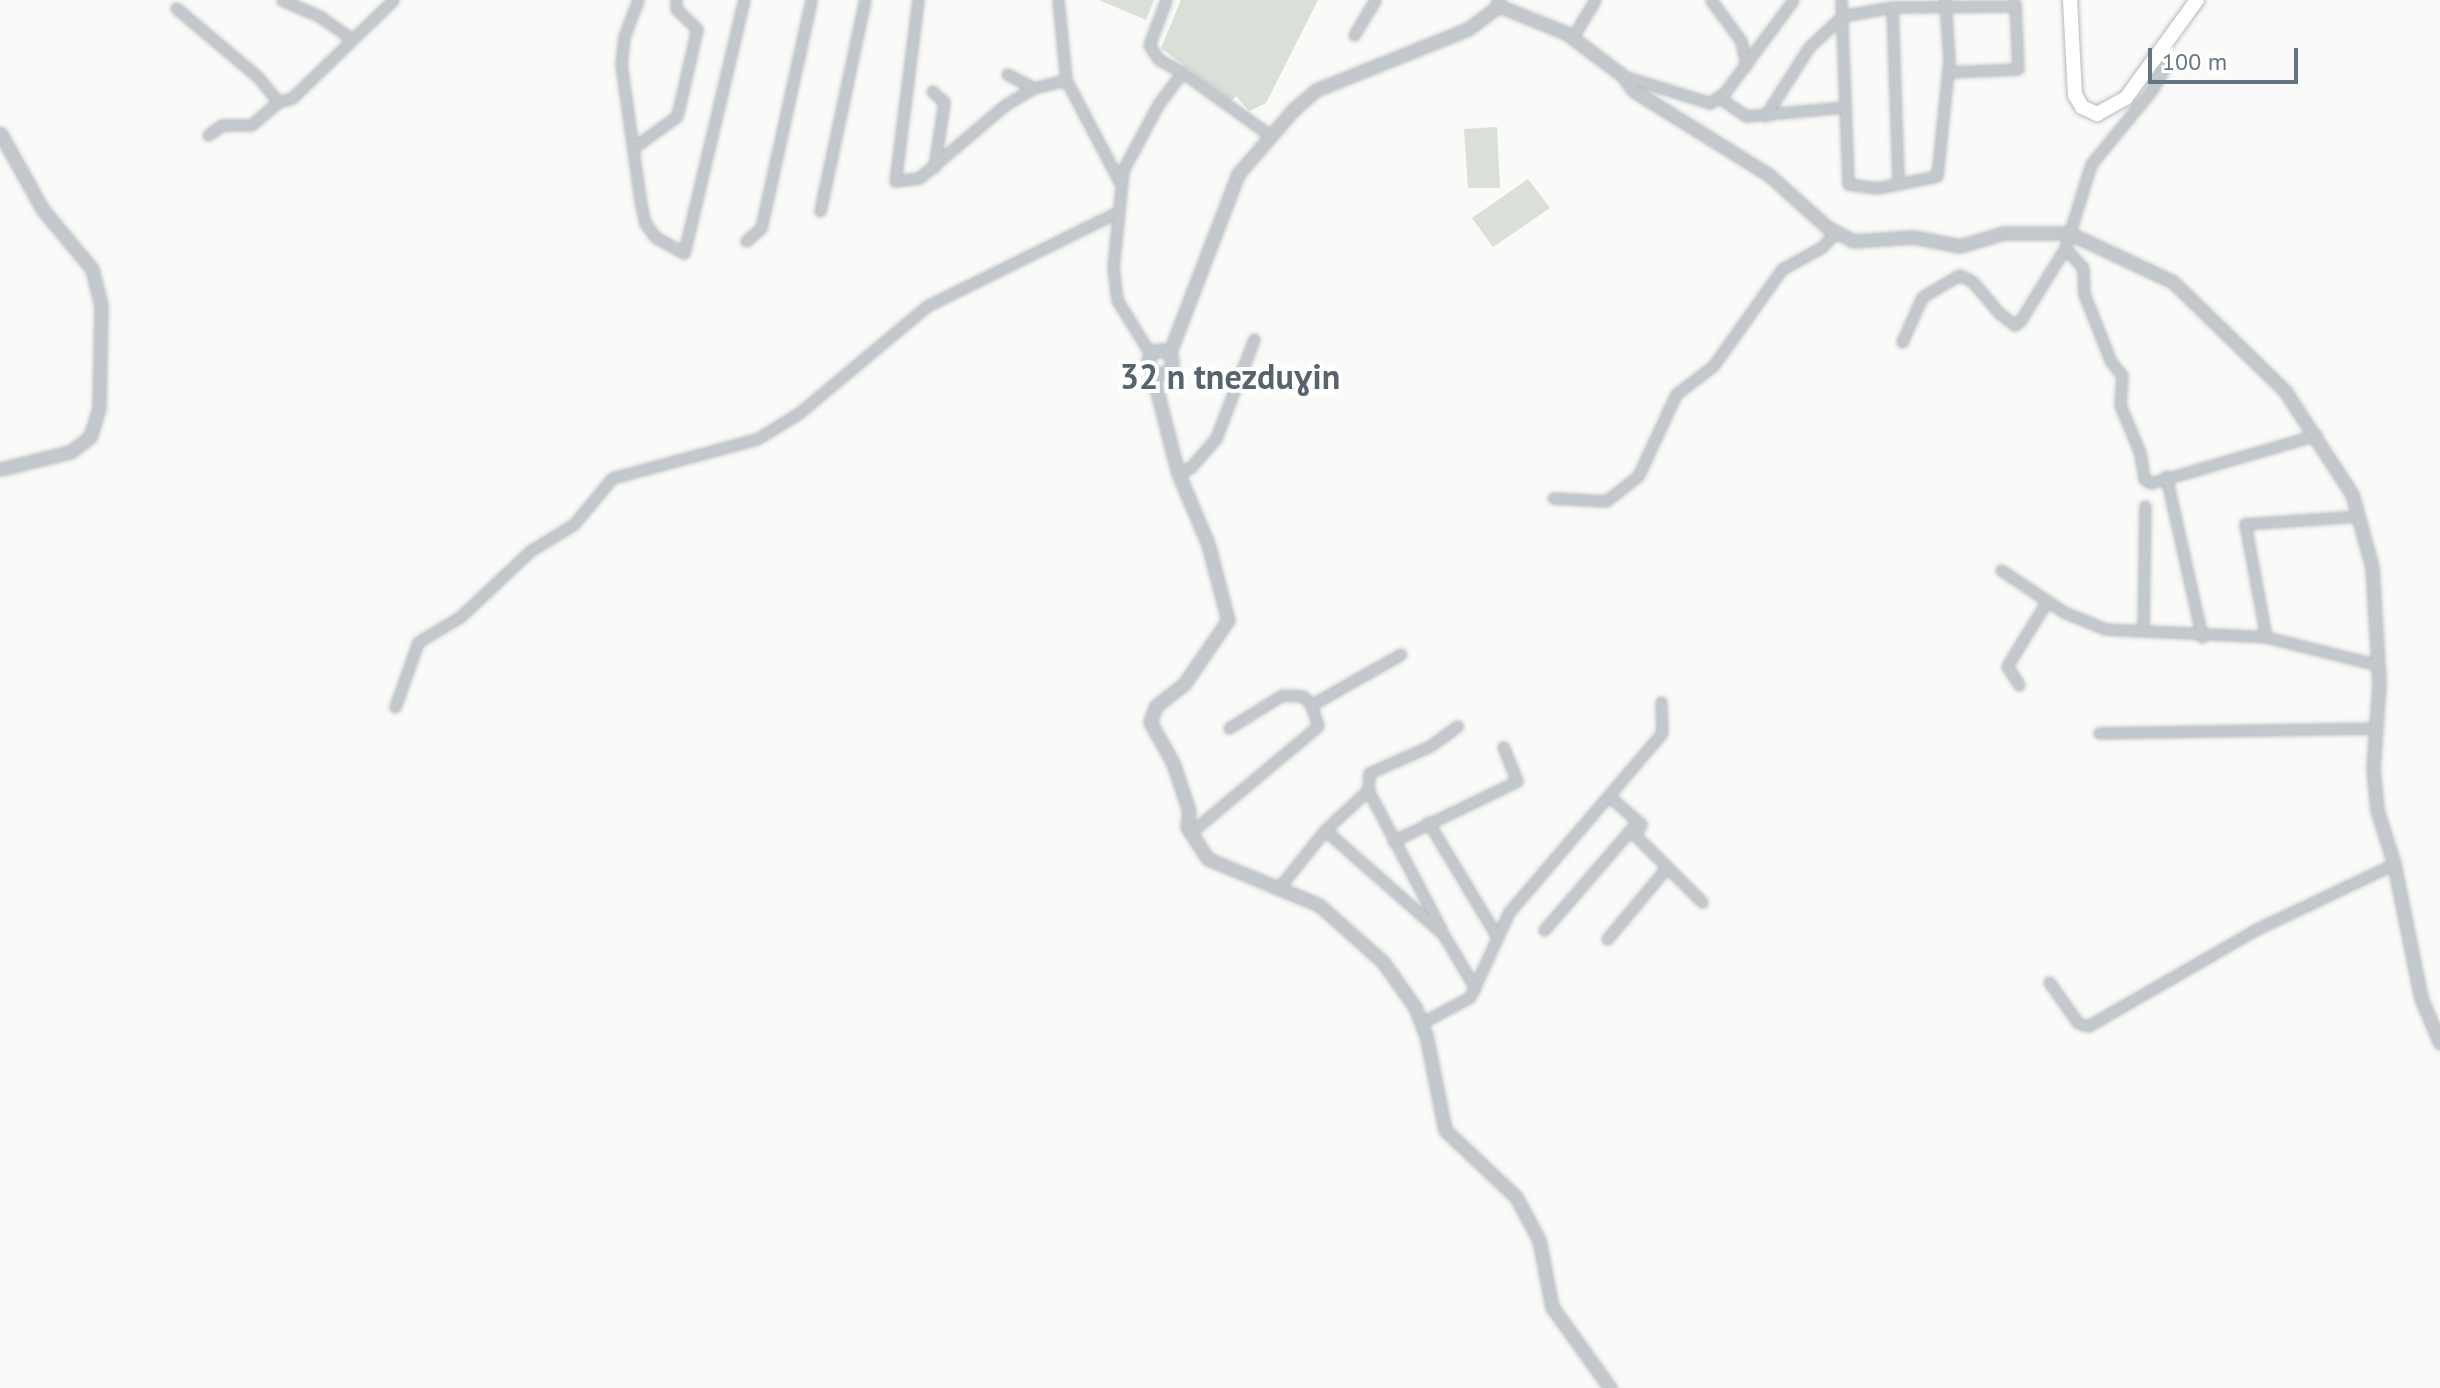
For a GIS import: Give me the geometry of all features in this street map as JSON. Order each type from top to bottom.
[{"type":"main road","points":[[2070,0],[2074,86],[2086,110],[2097,114],[2117,106],[2161,56],[2197,0]]},
{"type":"street","points":[[282,0],[319,16],[352,39]]},
{"type":"street","points":[[208,135],[222,125],[251,125],[278,102],[292,98],[393,0]]},
{"type":"street","points":[[638,0],[624,36],[621,64],[645,223],[655,237],[684,253],[744,0]]},
{"type":"street","points":[[633,148],[677,116],[697,29],[676,9],[676,0]]},
{"type":"street","points":[[746,241],[763,220],[811,0]]},
{"type":"street","points":[[820,211],[865,0]]},
{"type":"street","points":[[918,0],[895,181],[919,178],[1005,105],[1033,88],[1066,80]]},
{"type":"street","points":[[1058,0],[1066,80],[1120,183]]},
{"type":"street","points":[[1166,0],[1149,45],[1159,60],[1182,72],[1271,136]]},
{"type":"street","points":[[1354,35],[1375,0]]},
{"type":"street","points":[[1572,38],[1595,0]]},
{"type":"street","points":[[1711,0],[1741,41],[1746,65]]},
{"type":"street","points":[[1623,76],[1710,103],[1746,65],[1793,0]]},
{"type":"street","points":[[1841,0],[1848,184],[1877,188],[1898,181],[1937,176],[1948,72],[1945,3]]},
{"type":"street","points":[[1169,354],[1238,174],[1271,136],[1316,90],[1468,29],[1499,3],[1572,38],[1623,76],[1634,91],[1769,175],[1836,232],[1853,241],[1913,237],[1960,246],[2003,233],[2069,233],[2148,268],[2193,298],[2285,391],[2352,494],[2372,567],[2378,665],[2377,810],[2394,864],[2421,998],[2440,1043]]},
{"type":"street","points":[[1765,116],[1809,47],[1842,16],[1892,7],[1945,3],[2015,3],[2018,69],[1948,72]]},
{"type":"street","points":[[1892,7],[1898,181]]},
{"type":"street","points":[[176,8],[258,77],[278,102]]},
{"type":"street","points":[[1902,342],[1922,297],[1959,275],[1972,281],[2015,325],[2065,248],[2091,164],[2151,91],[2163,71],[2161,56]]},
{"type":"street","points":[[1182,72],[1159,103],[1120,183],[1115,292],[1151,355],[1152,372],[1178,473],[1208,544],[1228,620],[1184,684],[1156,706],[1150,722],[1173,763],[1189,811],[1190,833],[1208,859],[1281,885],[1319,905],[1363,939],[1421,1023],[1445,1130],[1516,1197],[1539,1240],[1552,1307],[1610,1388]]},
{"type":"street","points":[[1007,74],[1033,88]]},
{"type":"street","points":[[932,91],[944,102],[934,167]]},
{"type":"street","points":[[1718,97],[1746,116],[1844,107]]},
{"type":"street","points":[[0,133],[43,210],[92,269],[101,305],[99,408],[90,437],[70,452],[0,469]]},
{"type":"street","points":[[395,707],[418,642],[460,617],[530,551],[574,524],[612,478],[757,439],[799,413],[927,306],[1119,211]]},
{"type":"street","points":[[1553,498],[1606,501],[1638,476],[1665,409],[1676,394],[1713,366],[1782,269],[1822,247],[1836,232]]},
{"type":"street","points":[[2065,248],[2083,268],[2084,294],[2111,362],[2122,375],[2120,405],[2144,479],[2151,483],[2166,476],[2316,435]]},
{"type":"street","points":[[1178,473],[1190,468],[1216,438],[1254,339]]},
{"type":"street","points":[[1151,355],[1158,350],[1169,354],[1173,362],[1158,388]]},
{"type":"street","points":[[1152,372],[1166,373]]},
{"type":"street","points":[[2166,476],[2202,637]]},
{"type":"street","points":[[2143,630],[2145,506]]},
{"type":"street","points":[[2266,637],[2245,524],[2358,516]]},
{"type":"street","points":[[2001,570],[2085,623],[2202,637],[2266,637],[2378,665]]},
{"type":"street","points":[[2019,685],[2007,666],[2047,601]]},
{"type":"street","points":[[1311,705],[1401,654]]},
{"type":"street","points":[[1190,833],[1318,726],[1311,705],[1303,696],[1282,695],[1229,728]]},
{"type":"street","points":[[1421,1023],[1470,997],[1509,912],[1535,877],[1662,733],[1661,702]]},
{"type":"street","points":[[1458,726],[1430,746],[1369,773],[1368,790],[1443,934],[1475,988]]},
{"type":"street","points":[[2099,733],[2376,728]]},
{"type":"street","points":[[1393,841],[1517,781],[1503,747]]},
{"type":"street","points":[[1281,885],[1325,830],[1368,790]]},
{"type":"street","points":[[1609,796],[1641,824],[1635,835],[1702,902]]},
{"type":"street","points":[[1544,930],[1638,821]]},
{"type":"street","points":[[1428,822],[1498,938]]},
{"type":"street","points":[[1325,830],[1443,934]]},
{"type":"street","points":[[2049,982],[2078,1023],[2088,1026],[2257,929],[2394,864]]},
{"type":"street","points":[[1607,939],[1667,867]]},
{"type":"shaded area","points":[[1099,0],[1154,0],[1146,20]]},
{"type":"shaded area","points":[[1181,0],[1318,0],[1266,103],[1249,111],[1236,96],[1231,101],[1161,48]]},
{"type":"shaded area","points":[[1497,127],[1500,188],[1468,188],[1464,129]]},
{"type":"shaded area","points":[[1528,179],[1550,208],[1493,247],[1472,218]]},
{"type":"district","name":"32 n tnezduɣin","points":[[1230,377]]}]
